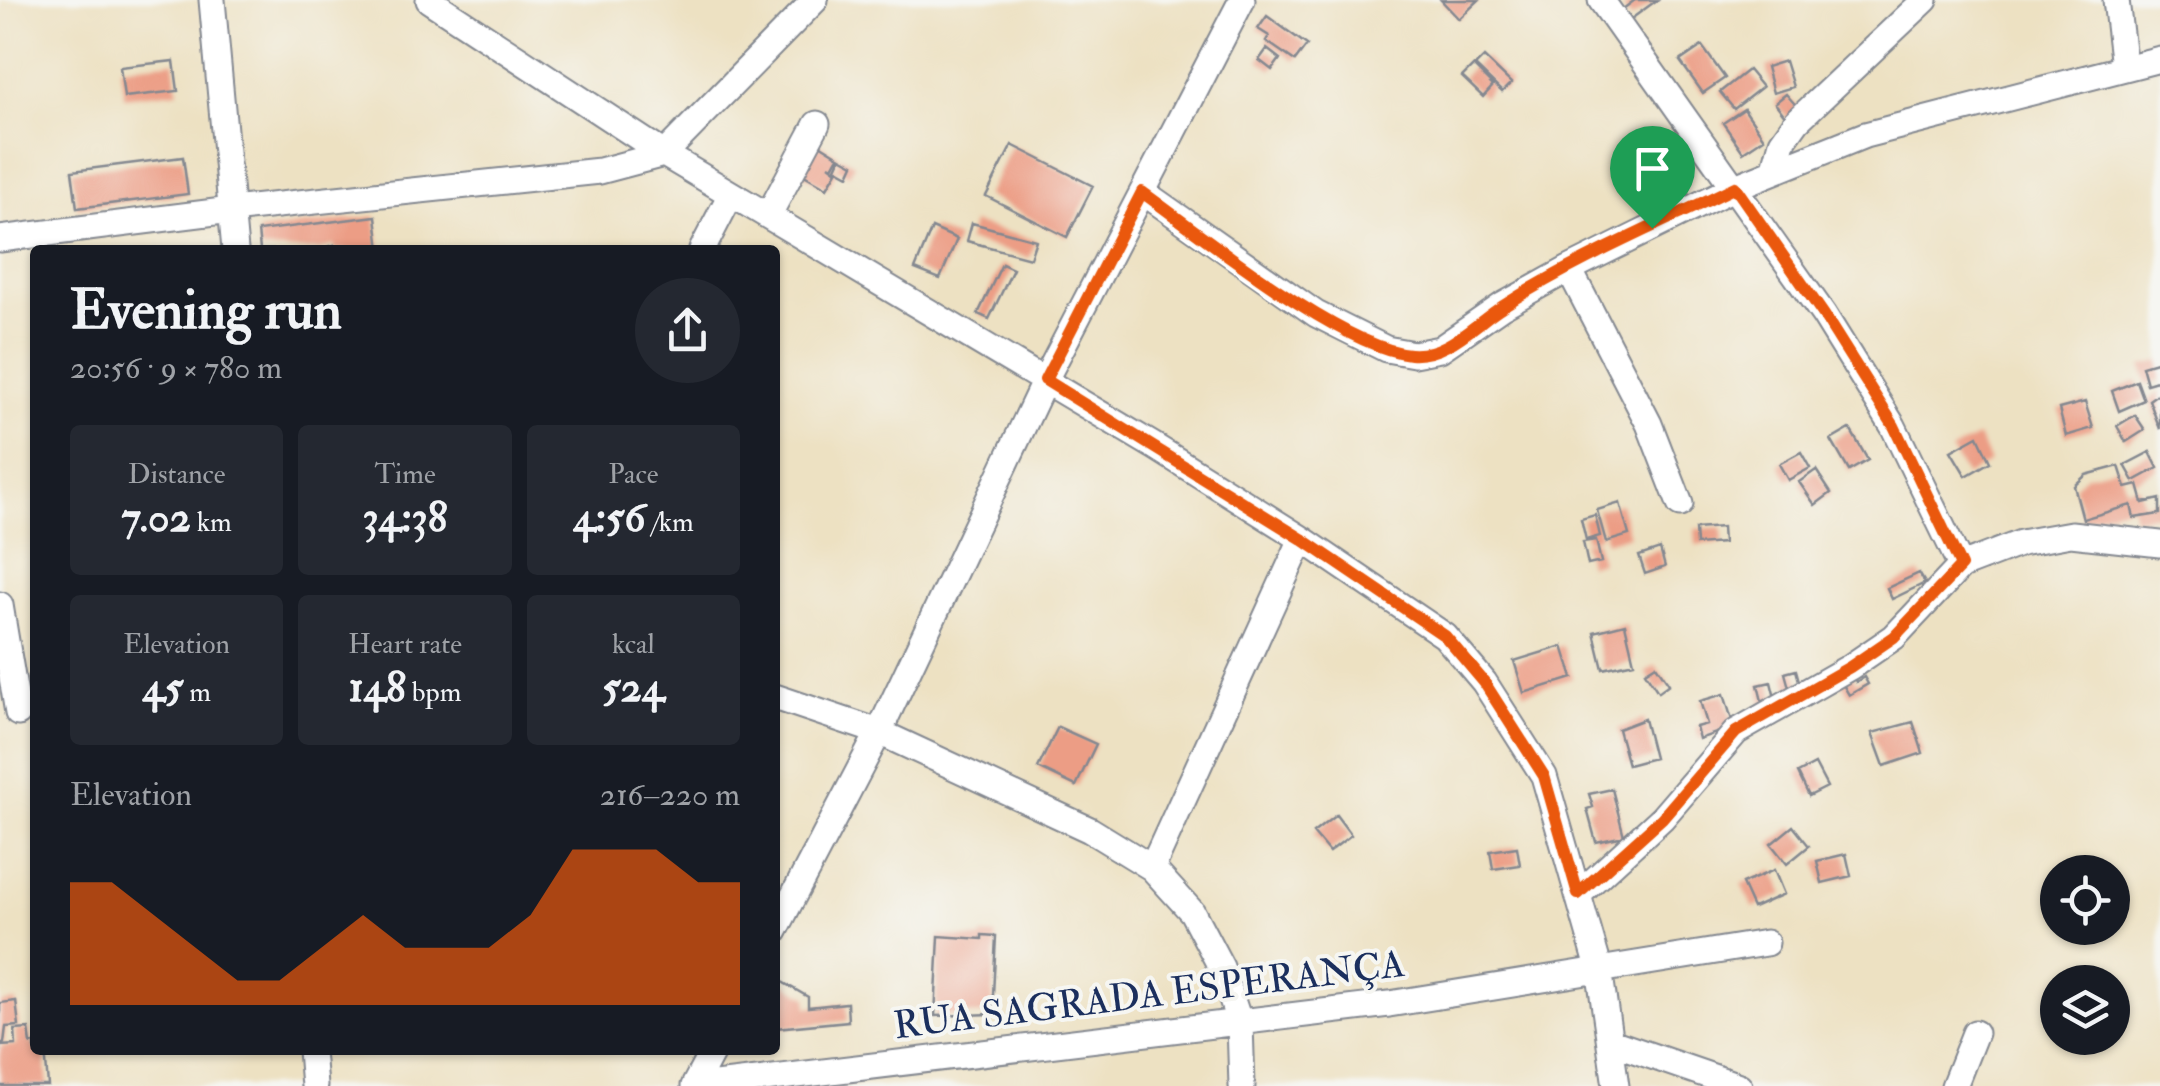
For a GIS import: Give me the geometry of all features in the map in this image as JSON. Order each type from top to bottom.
[{"type":"street","points":[[212,0],[234,245]]},
{"type":"street","points":[[429,0],[664,154],[1045,380],[1302,539],[1445,636],[1484,682],[1544,776],[1599,968],[1616,1086]]},
{"type":"street","points":[[0,239],[231,210],[600,172],[664,154],[815,0]]},
{"type":"street","points":[[780,921],[879,732],[1045,380],[1242,0]]},
{"type":"street","points":[[1601,0],[1824,315],[1894,426],[1961,566]]},
{"type":"street","points":[[1774,171],[1782,142],[1796,120],[1925,0]]},
{"type":"street","points":[[2116,0],[2124,67]]},
{"type":"street","points":[[1142,192],[1316,314],[1386,350],[1414,354],[1440,349],[1502,306],[1569,269],[1735,187],[1865,135],[2160,59]]},
{"type":"street","points":[[768,216],[817,124]]},
{"type":"street","points":[[705,245],[731,194]]},
{"type":"street","points":[[1569,269],[1642,409],[1680,504]]},
{"type":"street","points":[[1578,894],[1662,818],[1736,732],[1850,667],[1894,637],[1961,566],[2021,543],[2070,534],[2160,544]]},
{"type":"street","points":[[1152,868],[1302,539]]},
{"type":"street","points":[[0,605],[18,713]]},
{"type":"street","points":[[780,699],[879,732],[1090,830],[1152,868],[1192,912],[1221,967],[1240,1024],[1242,1086]]},
{"type":"street","name":"RUA SAGRADA ESPERANÇA","points":[[708,1086],[1389,1004],[1766,943]]},
{"type":"street","points":[[1954,1086],[1975,1033]]},
{"type":"street","points":[[1611,1042],[1739,1086]]},
{"type":"street","points":[[311,1055],[314,1086]]},
{"type":"street","points":[[694,1086],[710,1055]]},
{"type":"building","points":[[1441,0],[1479,0],[1459,19]]},
{"type":"building","points":[[1635,0],[1657,0],[1631,19],[1623,9]]},
{"type":"building","points":[[1267,16],[1307,45],[1295,61],[1266,41],[1269,36],[1258,29]]},
{"type":"building","points":[[1702,46],[1725,78],[1703,93],[1680,61]]},
{"type":"building","points":[[1267,49],[1280,59],[1272,70],[1259,60]]},
{"type":"building","points":[[1484,57],[1511,83],[1502,92],[1475,66]]},
{"type":"building","points":[[174,61],[178,91],[124,97],[120,67]]},
{"type":"building","points":[[1785,61],[1793,87],[1773,93],[1766,67]]},
{"type":"building","points":[[1473,66],[1493,86],[1483,97],[1462,77]]},
{"type":"building","points":[[1748,70],[1762,87],[1734,109],[1720,92]]},
{"type":"building","points":[[1786,94],[1801,111],[1789,121],[1775,103]]},
{"type":"building","points":[[1744,109],[1764,138],[1743,152],[1723,123]]},
{"type":"building","points":[[818,143],[839,156],[833,167],[829,165],[837,171],[827,188],[799,172]]},
{"type":"building","points":[[1012,145],[1093,186],[1067,237],[986,196]]},
{"type":"building","points":[[183,157],[188,194],[77,208],[72,171]]},
{"type":"building","points":[[841,157],[854,164],[849,175],[836,168]]},
{"type":"building","points":[[376,216],[379,245],[259,245],[258,231]]},
{"type":"building","points":[[972,223],[1036,240],[1030,258],[967,241]]},
{"type":"building","points":[[932,228],[957,239],[940,279],[915,269]]},
{"type":"building","points":[[1002,264],[1013,269],[989,319],[978,314]]},
{"type":"building","points":[[2160,361],[2160,380],[2147,384],[2142,366]]},
{"type":"building","points":[[2137,381],[2144,400],[2119,411],[2112,391]]},
{"type":"building","points":[[2160,392],[2160,429],[2149,400]]},
{"type":"building","points":[[2085,402],[2093,428],[2066,436],[2059,409]]},
{"type":"building","points":[[2135,415],[2145,430],[2126,442],[2117,426]]},
{"type":"building","points":[[1850,429],[1868,460],[1849,471],[1831,440]]},
{"type":"building","points":[[1978,436],[1990,462],[1966,476],[1951,451]]},
{"type":"building","points":[[1801,452],[1810,468],[1788,480],[1779,464]]},
{"type":"building","points":[[2150,452],[2158,468],[2134,481],[2125,465]]},
{"type":"building","points":[[2119,466],[2126,488],[2138,485],[2143,503],[2160,499],[2160,514],[2134,518],[2131,505],[2083,519],[2074,486],[2086,475]]},
{"type":"building","points":[[1816,470],[1831,493],[1815,505],[1799,482]]},
{"type":"building","points":[[1620,503],[1629,535],[1606,542],[1597,510]]},
{"type":"building","points":[[1595,515],[1600,536],[1586,540],[1581,519]]},
{"type":"building","points":[[1722,527],[1723,543],[1696,545],[1695,529]]},
{"type":"building","points":[[1596,540],[1601,562],[1588,565],[1583,542]]},
{"type":"building","points":[[1660,549],[1665,567],[1645,574],[1639,556]]},
{"type":"building","points":[[1919,573],[1925,583],[1892,599],[1887,588]]},
{"type":"building","points":[[1625,624],[1634,662],[1603,669],[1594,632]]},
{"type":"building","points":[[1563,646],[1573,678],[1524,693],[1514,661]]},
{"type":"building","points":[[1656,665],[1669,684],[1658,692],[1645,672]]},
{"type":"building","points":[[1849,669],[1856,682],[1864,677],[1868,684],[1849,695],[1838,676]]},
{"type":"building","points":[[1796,670],[1801,688],[1790,691],[1785,673]]},
{"type":"building","points":[[1771,682],[1776,702],[1763,705],[1758,685]]},
{"type":"building","points":[[1724,694],[1734,727],[1699,739],[1696,727],[1707,724],[1700,701]]},
{"type":"building","points":[[1644,719],[1654,758],[1628,765],[1618,729]]},
{"type":"building","points":[[1913,722],[1923,753],[1884,766],[1872,733]]},
{"type":"building","points":[[1058,727],[1096,744],[1076,786],[1038,768]]},
{"type":"building","points":[[1815,764],[1827,787],[1809,796],[1798,773]]},
{"type":"building","points":[[1612,789],[1624,836],[1596,842],[1587,809],[1593,807],[1589,794]]},
{"type":"building","points":[[1336,815],[1351,835],[1329,852],[1313,833]]},
{"type":"building","points":[[1793,826],[1809,846],[1787,864],[1771,844]]},
{"type":"building","points":[[1517,847],[1520,865],[1493,869],[1490,851]]},
{"type":"building","points":[[1846,854],[1851,876],[1822,883],[1817,861]]},
{"type":"building","points":[[1774,870],[1784,894],[1753,908],[1742,884]]},
{"type":"building","points":[[982,935],[996,936],[992,1014],[935,1016],[939,936],[982,939]]},
{"type":"building","points":[[780,981],[808,997],[808,1007],[847,1003],[848,1021],[780,1028]]},
{"type":"building","points":[[16,1001],[19,1026],[6,1027],[4,1043],[0,1043],[0,1003]]},
{"type":"building","points":[[29,1029],[30,1055],[45,1055],[48,1086],[0,1086],[0,1046],[16,1045],[15,1030]]},
{"type":"route","points":[[1735,187],[1824,315],[1894,426],[1961,566],[1894,637],[1850,667],[1736,732],[1662,818],[1578,894],[1544,776],[1520,732],[1445,636],[1302,539],[1045,380],[1142,192],[1316,314],[1386,350],[1414,354],[1440,349],[1502,306],[1652,228],[1735,187]]}]
